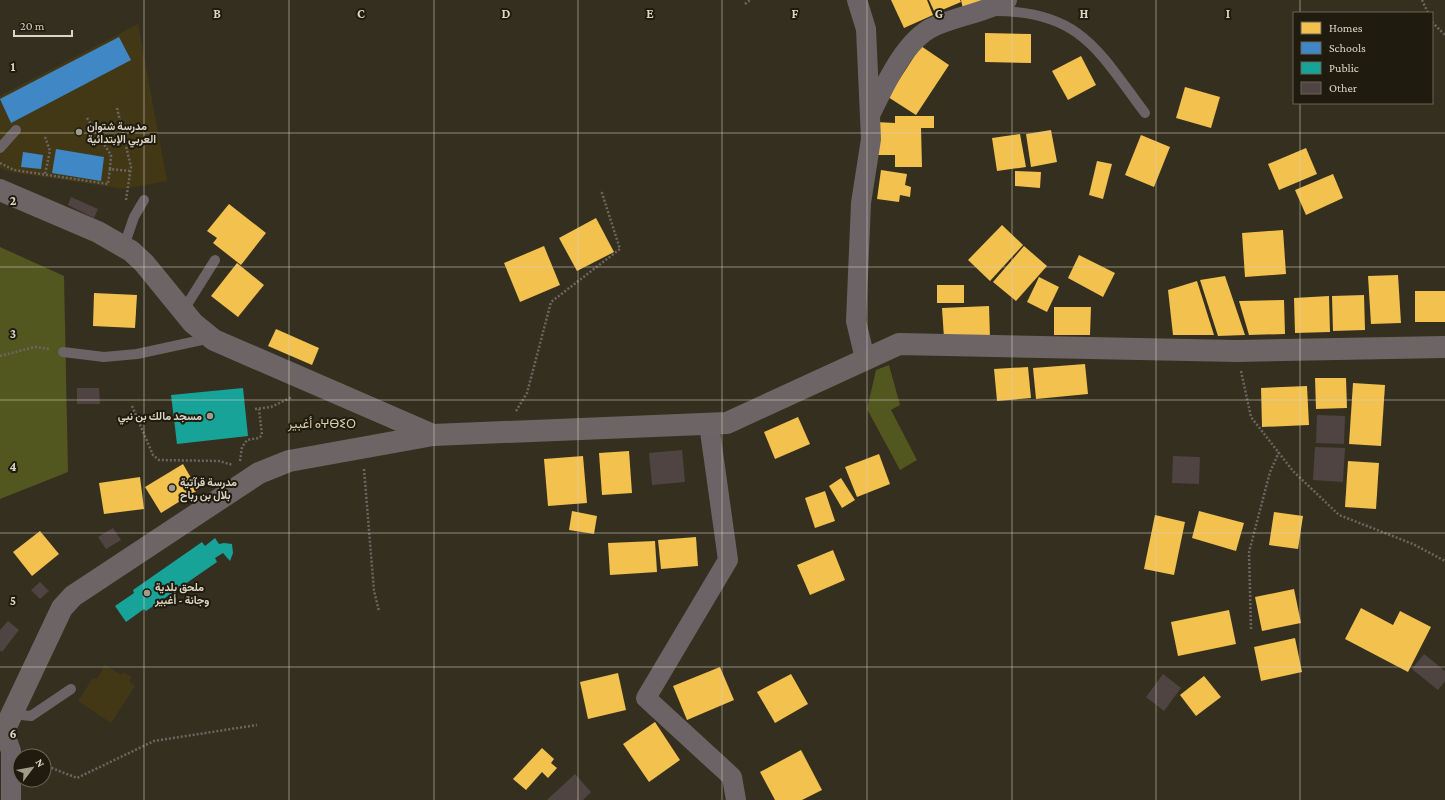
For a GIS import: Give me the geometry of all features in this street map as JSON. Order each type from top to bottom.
[{"type":"street","points":[[857,0],[866,29],[871,139],[861,203],[856,322],[865,359]]},
{"type":"street","points":[[870,115],[888,79],[910,46],[919,36],[933,27],[985,11],[1008,0]]},
{"type":"street","points":[[0,190],[98,232],[124,246],[144,263],[193,323],[210,338],[433,435]]},
{"type":"street","points":[[11,800],[11,751],[5,728],[62,608],[73,596],[259,473],[289,461],[362,446],[433,435],[726,423],[899,344],[1237,351],[1445,347]]},
{"type":"street","points":[[709,424],[728,560],[646,698],[732,777],[736,800]]},
{"type":"lane","points":[[985,11],[1018,11],[1055,21],[1079,32],[1096,47],[1145,113]]},
{"type":"lane","points":[[0,148],[16,130]]},
{"type":"lane","points":[[124,246],[134,217],[144,200]]},
{"type":"lane","points":[[183,311],[215,260]]},
{"type":"lane","points":[[63,352],[104,357],[137,354],[210,338]]},
{"type":"lane","points":[[5,728],[31,716],[71,689]]},
{"type":"path","points":[[745,4],[750,0]]},
{"type":"path","points":[[1422,0],[1428,12]]},
{"type":"path","points":[[1433,23],[1445,35]]},
{"type":"path","points":[[117,108],[129,158],[130,171],[126,202]]},
{"type":"path","points":[[0,163],[14,170],[108,184],[111,155],[87,118]]},
{"type":"path","points":[[45,138],[50,152],[45,174]]},
{"type":"path","points":[[110,169],[130,171]]},
{"type":"path","points":[[503,432],[526,393],[551,302],[620,249],[601,190]]},
{"type":"path","points":[[0,356],[35,347],[63,352]]},
{"type":"path","points":[[1237,351],[1250,417],[1293,470],[1339,515],[1414,544],[1445,562]]},
{"type":"path","points":[[255,409],[282,403],[292,397]]},
{"type":"path","points":[[132,406],[153,455],[159,460],[219,461],[239,466],[242,447],[247,440],[260,438],[262,435],[259,409]]},
{"type":"path","points":[[362,446],[374,591],[379,611]]},
{"type":"path","points":[[1251,629],[1249,552],[1270,472],[1279,452]]},
{"type":"path","points":[[52,767],[77,778],[154,741],[257,725]]},
{"type":"shaded area","name":"مدرسة شتوان العربي الإبتدائية","points":[[138,24],[167,181],[124,189],[10,172],[0,168],[0,96]]},
{"type":"shaded area","points":[[105,665],[121,675],[123,672],[132,677],[129,681],[135,686],[111,723],[78,701],[93,678],[97,679]]},
{"type":"green space","points":[[0,247],[64,276],[68,472],[0,499]]},
{"type":"green space","points":[[889,365],[900,405],[891,410],[917,460],[900,470],[867,409],[876,370]]},
{"type":"building: Homes","points":[[891,0],[927,0],[933,15],[904,28]]},
{"type":"building: Homes","points":[[929,0],[960,0],[961,2],[935,13]]},
{"type":"building: Homes","points":[[961,0],[985,0],[964,13]]},
{"type":"building: Homes","points":[[985,33],[1031,34],[1031,63],[985,62]]},
{"type":"building: Homes","points":[[921,46],[949,65],[916,115],[888,97]]},
{"type":"building: Homes","points":[[1081,56],[1096,85],[1068,100],[1052,71]]},
{"type":"building: Homes","points":[[1185,87],[1220,97],[1211,128],[1176,118]]},
{"type":"building: Homes","points":[[895,116],[934,116],[934,128],[921,128],[922,167],[895,167],[895,155],[876,155],[876,122],[895,123]]},
{"type":"building: Homes","points":[[1051,130],[1057,162],[1031,167],[1026,134]]},
{"type":"building: Homes","points":[[1020,134],[1026,167],[997,171],[992,138]]},
{"type":"building: Homes","points":[[1141,135],[1170,147],[1154,187],[1125,175]]},
{"type":"building: Homes","points":[[1306,148],[1317,174],[1279,190],[1268,164]]},
{"type":"building: Homes","points":[[1097,161],[1112,164],[1103,199],[1089,195]]},
{"type":"building: Homes","points":[[881,170],[907,174],[905,185],[911,187],[910,197],[900,195],[899,202],[877,199]]},
{"type":"building: Homes","points":[[1015,171],[1041,172],[1040,188],[1015,186]]},
{"type":"building: Homes","points":[[1333,174],[1343,198],[1306,215],[1295,190]]},
{"type":"building: Homes","points":[[229,204],[266,233],[241,265],[213,243],[217,238],[207,231]]},
{"type":"building: Homes","points":[[596,218],[614,252],[577,271],[559,238]]},
{"type":"building: Homes","points":[[1002,225],[1023,245],[990,281],[968,260]]},
{"type":"building: Homes","points":[[1283,230],[1286,274],[1245,277],[1242,233]]},
{"type":"building: Homes","points":[[544,246],[560,285],[520,302],[504,263]]},
{"type":"building: Homes","points":[[1024,246],[1047,266],[1016,301],[993,282]]},
{"type":"building: Homes","points":[[1079,255],[1115,273],[1103,297],[1068,278]]},
{"type":"building: Homes","points":[[237,263],[264,285],[238,317],[211,296]]},
{"type":"building: Homes","points":[[1398,275],[1401,323],[1371,324],[1368,276]]},
{"type":"building: Homes","points":[[1225,276],[1245,335],[1218,336],[1200,280]]},
{"type":"building: Homes","points":[[1039,277],[1059,287],[1047,312],[1027,302]]},
{"type":"building: Homes","points":[[1197,281],[1214,335],[1173,335],[1168,290]]},
{"type":"building: Homes","points":[[937,285],[964,285],[964,303],[937,303]]},
{"type":"building: Homes","points":[[1415,291],[1445,291],[1445,322],[1415,322]]},
{"type":"building: Homes","points":[[94,293],[137,295],[135,328],[93,326]]},
{"type":"building: Homes","points":[[1364,295],[1365,330],[1333,331],[1332,296]]},
{"type":"building: Homes","points":[[1329,296],[1330,332],[1295,333],[1294,298]]},
{"type":"building: Homes","points":[[1284,300],[1285,334],[1249,335],[1239,301]]},
{"type":"building: Homes","points":[[989,306],[990,337],[944,338],[942,308]]},
{"type":"building: Homes","points":[[1054,307],[1091,307],[1090,335],[1054,335]]},
{"type":"building: Homes","points":[[276,329],[319,348],[312,365],[268,346]]},
{"type":"building: Homes","points":[[1085,364],[1088,394],[1036,399],[1033,368]]},
{"type":"building: Homes","points":[[1028,367],[1031,398],[997,401],[994,369]]},
{"type":"building: Homes","points":[[1315,378],[1346,378],[1347,408],[1316,409]]},
{"type":"building: Homes","points":[[1353,383],[1385,385],[1381,446],[1349,444]]},
{"type":"building: Homes","points":[[1307,386],[1309,425],[1262,427],[1261,388]]},
{"type":"building: Homes","points":[[798,417],[810,444],[775,459],[764,432]]},
{"type":"building: Homes","points":[[629,451],[632,493],[602,495],[599,453]]},
{"type":"building: Homes","points":[[879,454],[890,484],[857,497],[845,467]]},
{"type":"building: Homes","points":[[583,456],[587,503],[548,506],[544,459]]},
{"type":"building: Homes","points":[[1348,461],[1379,463],[1376,509],[1345,507]]},
{"type":"building: Homes","name":"مدرسة قرآتية بلال بن رباح","points":[[183,464],[198,490],[161,513],[145,487]]},
{"type":"building: Homes","points":[[140,477],[144,509],[104,514],[99,483]]},
{"type":"building: Homes","points":[[841,478],[855,500],[842,508],[829,486]]},
{"type":"building: Homes","points":[[825,491],[835,521],[815,528],[805,498]]},
{"type":"building: Homes","points":[[572,511],[597,516],[594,534],[569,530]]},
{"type":"building: Homes","points":[[1199,511],[1244,523],[1236,551],[1192,538]]},
{"type":"building: Homes","points":[[1274,512],[1303,516],[1298,549],[1269,545]]},
{"type":"building: Homes","points":[[1155,515],[1185,522],[1174,575],[1144,569]]},
{"type":"building: Homes","points":[[40,531],[59,554],[32,576],[13,552]]},
{"type":"building: Homes","points":[[696,537],[698,566],[661,569],[658,540]]},
{"type":"building: Homes","points":[[655,541],[657,572],[610,575],[608,543]]},
{"type":"building: Homes","points":[[833,550],[845,580],[810,595],[797,565]]},
{"type":"building: Homes","points":[[1294,589],[1301,623],[1262,631],[1255,597]]},
{"type":"building: Homes","points":[[1361,608],[1393,625],[1400,611],[1431,627],[1408,672],[1345,639]]},
{"type":"building: Homes","points":[[1229,610],[1236,644],[1178,656],[1171,622]]},
{"type":"building: Homes","points":[[1295,638],[1302,672],[1261,681],[1254,647]]},
{"type":"building: Homes","points":[[720,667],[734,700],[687,720],[673,686]]},
{"type":"building: Homes","points":[[618,673],[626,710],[588,719],[580,682]]},
{"type":"building: Homes","points":[[791,674],[808,704],[775,723],[757,692]]},
{"type":"building: Homes","points":[[1204,676],[1221,697],[1196,716],[1180,695]]},
{"type":"building: Homes","points":[[655,722],[680,760],[649,782],[623,744]]},
{"type":"building: Homes","points":[[542,748],[554,759],[551,763],[557,768],[548,778],[542,772],[526,790],[513,779]]},
{"type":"building: Homes","points":[[801,750],[822,790],[802,800],[775,800],[760,772]]},
{"type":"building: Schools","points":[[119,37],[131,60],[11,123],[0,99]]},
{"type":"building: Schools","points":[[56,149],[104,157],[101,181],[52,173]]},
{"type":"building: Schools","points":[[23,152],[43,155],[41,169],[21,167]]},
{"type":"building: Public","name":"مسجد مالك بن نبي","points":[[243,388],[248,436],[177,444],[171,395]]},
{"type":"building: Public","points":[[215,538],[219,544],[232,544],[233,553],[230,561],[223,553],[215,558],[217,562],[146,611],[144,609],[126,622],[115,606],[134,593],[133,590],[202,542],[205,546]]},
{"type":"building: Other","points":[[71,197],[98,209],[94,218],[68,205]]},
{"type":"building: Other","points":[[77,388],[99,388],[100,404],[77,404]]},
{"type":"building: Other","points":[[1317,415],[1345,416],[1344,444],[1316,443]]},
{"type":"building: Other","points":[[1315,447],[1345,448],[1343,482],[1313,480]]},
{"type":"building: Other","points":[[682,450],[685,482],[652,485],[649,453]]},
{"type":"building: Other","points":[[1173,456],[1200,457],[1199,484],[1172,483]]},
{"type":"building: Other","points":[[113,528],[121,540],[106,549],[98,537]]},
{"type":"building: Other","points":[[40,582],[49,591],[40,599],[31,590]]},
{"type":"building: Other","points":[[8,621],[19,630],[2,652],[0,650],[0,630]]},
{"type":"building: Other","points":[[1424,654],[1445,671],[1445,681],[1438,690],[1412,669]]},
{"type":"building: Other","points":[[1163,674],[1181,688],[1164,711],[1146,697]]},
{"type":"building: Other","points":[[575,774],[591,792],[583,800],[547,800]]},
{"type":"place","name":"مدرسة شتوان العربي الإبتدائية","points":[[79,132]]},
{"type":"place","name":"مسجد مالك بن نبي","points":[[210,416]]},
{"type":"place","name":"مدرسة قرآتية بلال بن رباح","points":[[172,488]]},
{"type":"place","name":"ملحق بلدية وجانة - أغبير","points":[[147,593]]},
{"type":"district","name":"أغبير ⴰⵖⴱⵉⵔ","points":[[322,423]]}]
